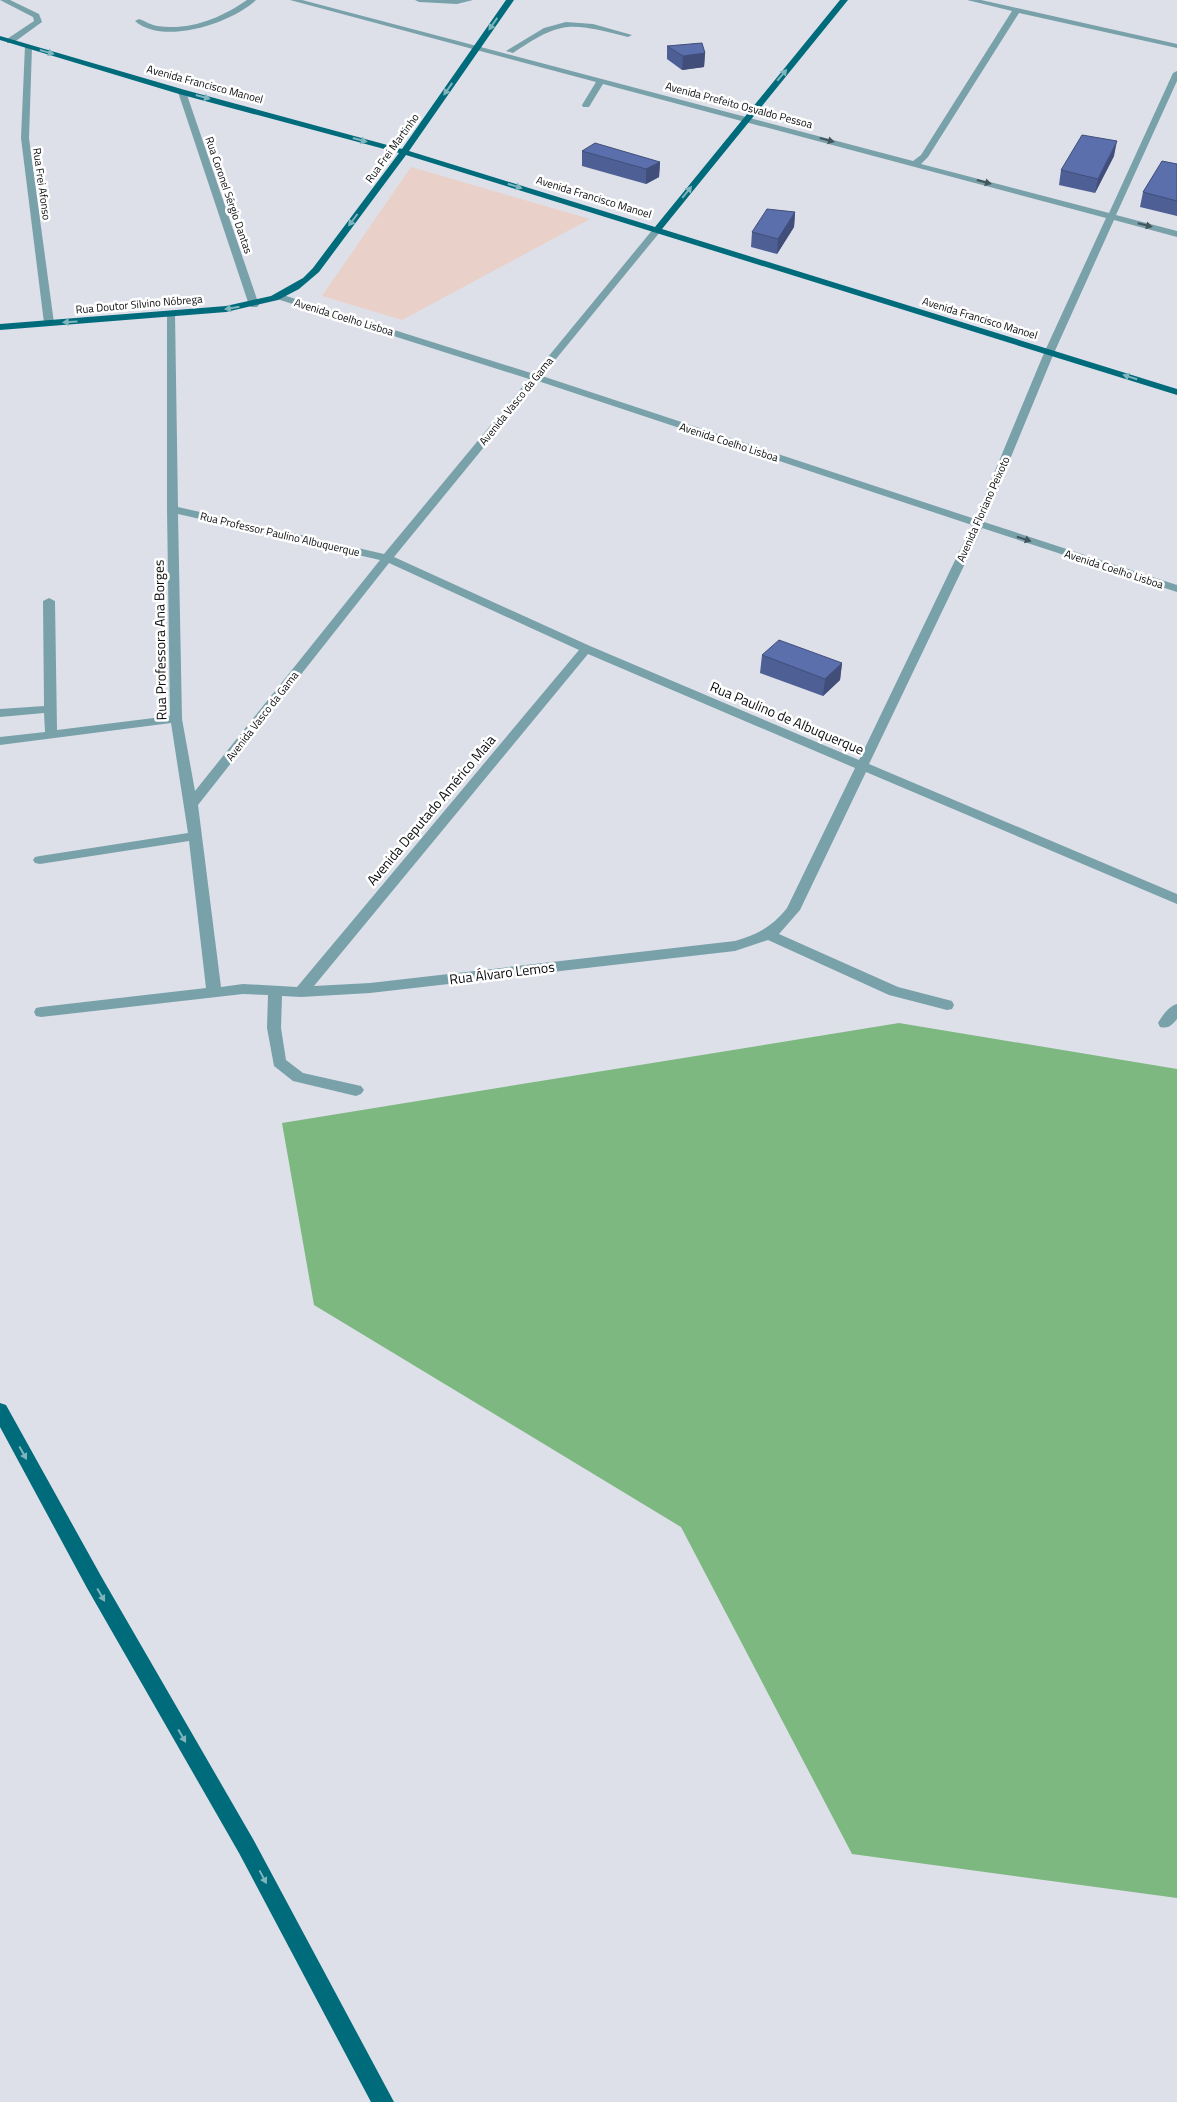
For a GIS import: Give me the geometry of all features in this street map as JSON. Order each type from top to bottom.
[{"type":"main road","name":"Rua Frei Martinho","points":[[280,297],[303,284],[316,270],[404,152],[510,0]]},
{"type":"main road","name":"Avenida Vasco da Gama","points":[[657,230],[748,115],[844,0]]},
{"type":"main road","name":"Avenida Francisco Manoel","points":[[0,38],[182,92],[404,152],[1177,392]]},
{"type":"main road","name":"Rua Doutor Silvino Nóbrega","points":[[0,327],[170,314],[254,304],[280,297]]},
{"type":"main road","points":[[0,1410],[94,1582],[246,1846],[383,2102]]},
{"type":"street","points":[[4,0],[36,16],[38,22],[10,41]]},
{"type":"street","points":[[139,21],[144,25],[165,29],[190,28],[228,16],[252,0]]},
{"type":"street","name":"Avenida Prefeito Osvaldo Pessoa","points":[[294,0],[478,46],[510,51],[1114,213],[1168,222]]},
{"type":"street","name":"Avenida Prefeito Osvaldo Pessoa","points":[[319,0],[601,81],[886,147]]},
{"type":"street","points":[[419,0],[457,2],[469,0]]},
{"type":"street","points":[[971,0],[1177,46]]},
{"type":"street","points":[[924,157],[1017,10]]},
{"type":"street","points":[[510,51],[556,25],[588,26],[628,35]]},
{"type":"street","name":"Rua Frei Afonso","points":[[28,47],[25,138],[49,323]]},
{"type":"street","name":"Avenida Floriano Peixoto","points":[[770,935],[782,925],[793,910],[978,524],[1050,353],[1177,73]]},
{"type":"street","points":[[586,105],[601,81]]},
{"type":"street","name":"Rua Coronel Sérgio Dantas","points":[[182,92],[254,304]]},
{"type":"street","name":"Avenida Prefeito Osvaldo Pessoa","points":[[915,159],[924,157],[934,160]]},
{"type":"street","name":"Avenida Prefeito Osvaldo Pessoa","points":[[981,172],[1177,233]]},
{"type":"street","name":"Avenida Vasco da Gama","points":[[192,805],[387,558],[534,377],[657,230]]},
{"type":"street","name":"Avenida Coelho Lisboa","points":[[280,297],[534,377],[1177,590]]},
{"type":"street","name":"Rua Professora Ana Borges","points":[[170,314],[176,719],[192,805],[214,992]]},
{"type":"street","name":"Rua Professor Paulino Albuquerque","points":[[172,509],[387,558]]},
{"type":"street","name":"Rua Paulino de Albuquerque","points":[[387,558],[586,648],[1177,899]]},
{"type":"street","points":[[49,601],[51,735]]},
{"type":"street","name":"Avenida Deputado Américo Maia","points":[[301,992],[586,648]]},
{"type":"street","points":[[0,713],[50,709]]},
{"type":"street","points":[[0,741],[176,719]]},
{"type":"street","points":[[40,860],[195,836]]},
{"type":"street","points":[[770,935],[894,991],[947,1005]]},
{"type":"street","name":"Rua Álvaro Lemos","points":[[41,1012],[244,989],[301,992],[370,988],[735,946],[770,935]]},
{"type":"street","points":[[275,990],[274,1028],[279,1062],[298,1078],[356,1090]]},
{"type":"street","points":[[1165,1023],[1177,1009]]},
{"type":"shaded area","points":[[411,167],[590,219],[402,320],[322,296]]},
{"type":"green space","points":[[899,1023],[1177,1069],[1177,1898],[852,1854],[681,1527],[314,1305],[282,1123]]},
{"type":"building","points":[[702,43],[705,53],[683,56],[667,46]]},
{"type":"building","points":[[1082,135],[1117,141],[1098,179],[1061,170]]},
{"type":"building","points":[[595,143],[660,162],[646,169],[582,151]]},
{"type":"building","points":[[1162,161],[1177,164],[1177,201],[1143,192]]},
{"type":"building","points":[[767,209],[795,212],[778,239],[752,232]]},
{"type":"building","points":[[779,640],[842,663],[825,679],[762,655]]}]
